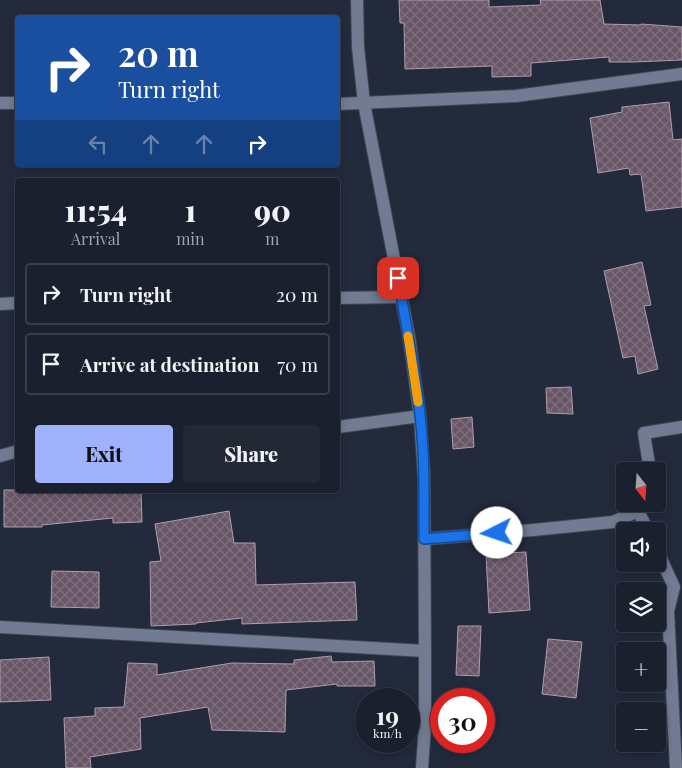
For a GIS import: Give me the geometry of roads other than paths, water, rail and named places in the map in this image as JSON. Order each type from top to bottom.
[{"type":"street","points":[[357,0],[358,47],[364,104],[401,297],[420,416],[424,477],[425,651],[425,725],[422,768]]},
{"type":"street","points":[[340,104],[516,96],[682,74]]},
{"type":"street","points":[[0,103],[15,103]]},
{"type":"street","points":[[340,298],[401,297]]},
{"type":"street","points":[[0,304],[15,303]]},
{"type":"street","points":[[340,427],[420,416]]},
{"type":"street","points":[[649,462],[644,434],[682,427]]},
{"type":"street","points":[[0,456],[15,452]]},
{"type":"street","points":[[424,539],[613,522],[632,512]]},
{"type":"street","points":[[666,566],[678,586],[668,611],[678,759]]},
{"type":"street","points":[[0,627],[425,651]]}]
